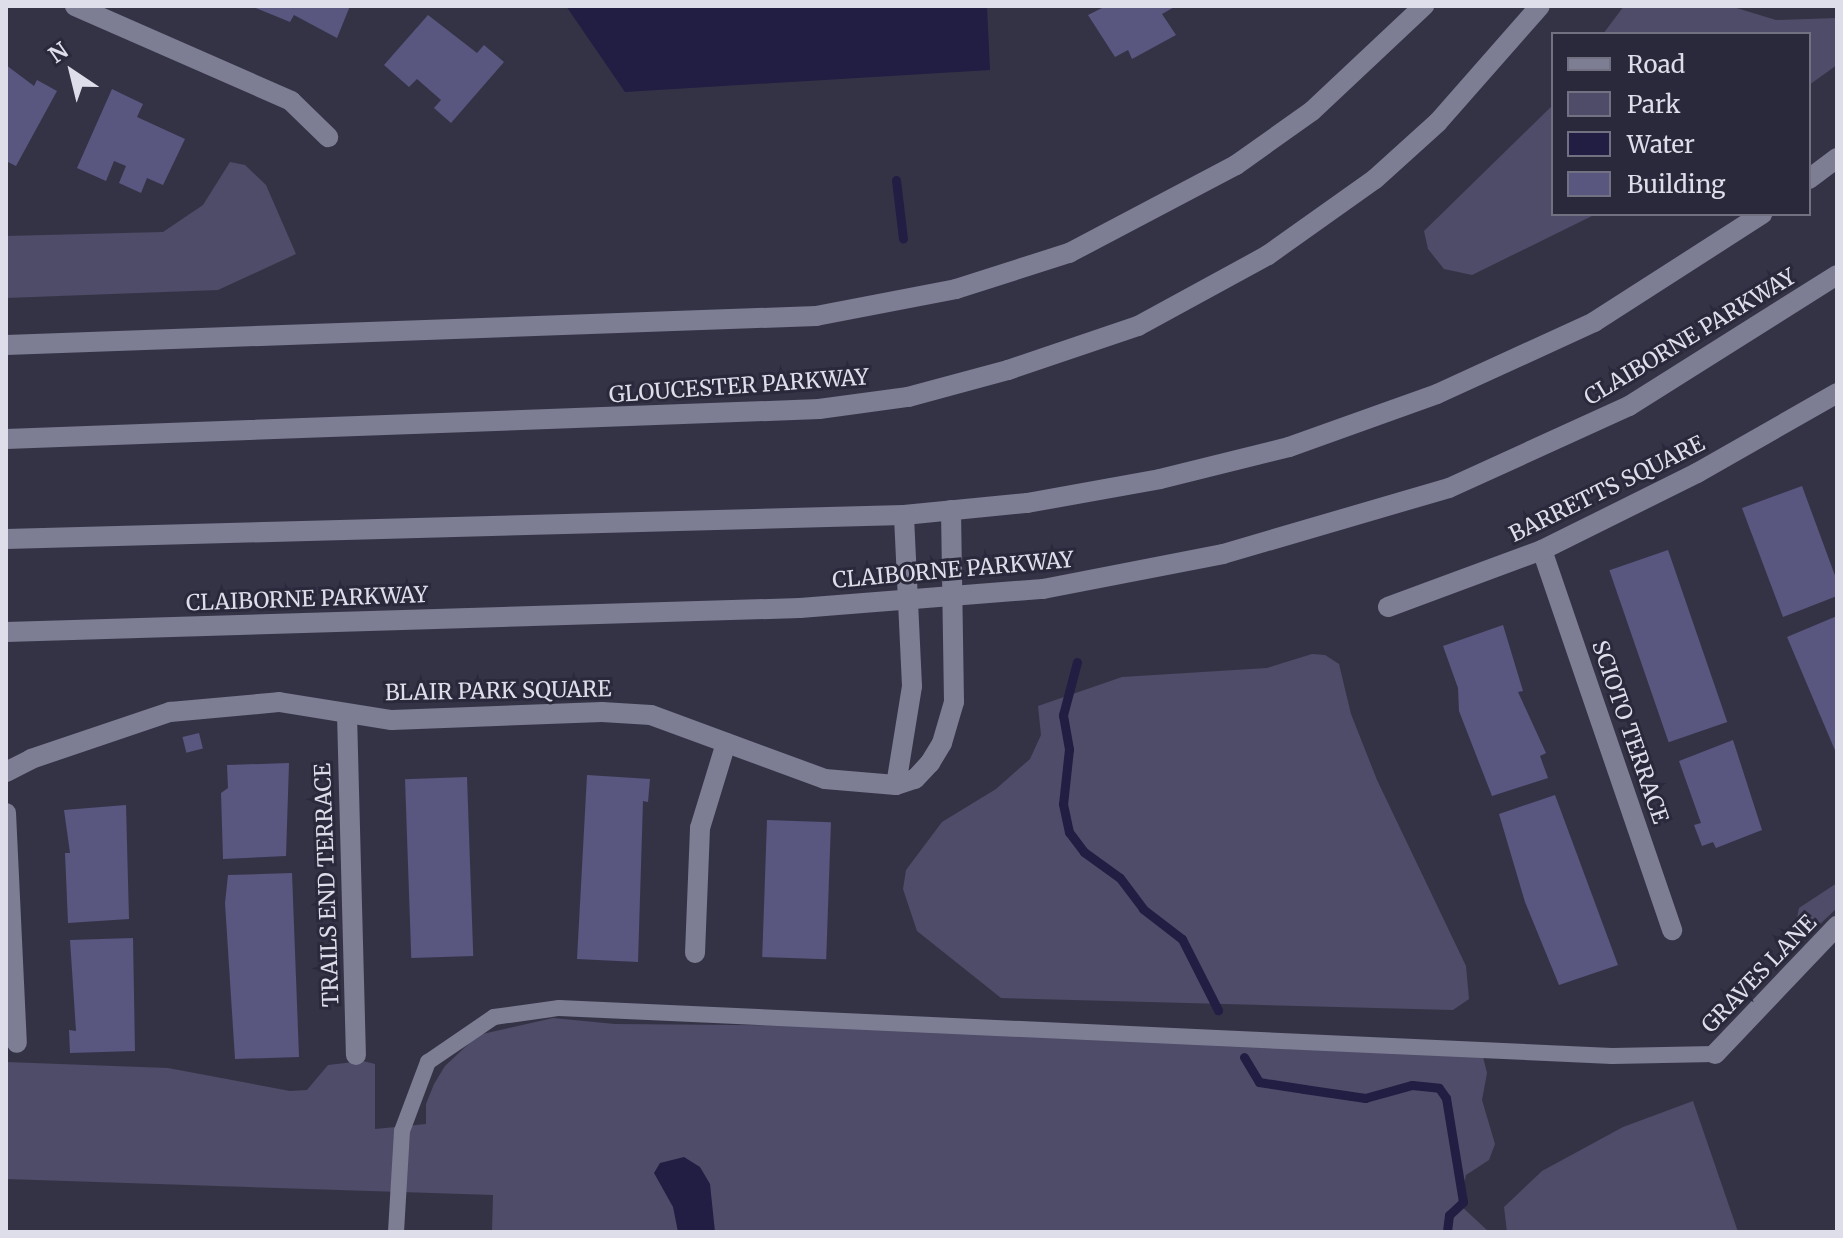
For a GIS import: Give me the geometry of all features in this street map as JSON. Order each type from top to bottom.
[{"type":"main road","points":[[75,6],[291,101],[328,137]]},
{"type":"main road","points":[[6,345],[816,316],[956,289],[1069,253],[1236,165],[1312,111],[1424,6]]},
{"type":"main road","name":"GLOUCESTER PARKWAY","points":[[6,439],[819,409],[908,397],[1008,370],[1138,326],[1268,255],[1375,179],[1438,122],[1540,6]]},
{"type":"main road","points":[[1811,178],[1837,158]]},
{"type":"main road","points":[[6,539],[904,515],[1160,479],[1289,447],[1437,394],[1594,322],[1759,216]]},
{"type":"main road","name":"CLAIBORNE PARKWAY","points":[[6,632],[800,608],[1043,589],[1223,554],[1449,488],[1629,406],[1837,275]]},
{"type":"main road","name":"BARRETTS SQUARE","points":[[1388,607],[1542,550],[1834,402]]},
{"type":"main road","points":[[896,785],[915,779],[942,743],[954,702],[955,596],[951,510]]},
{"type":"main road","points":[[896,785],[910,722],[911,598],[904,515]]},
{"type":"main road","name":"SCIOTO TERRACE","points":[[1542,550],[1672,930]]},
{"type":"main road","name":"BLAIR PARK SQUARE","points":[[6,772],[31,759],[170,712],[279,702],[392,720],[614,712],[651,715],[825,779],[896,785]]},
{"type":"main road","name":"TRAILS END TERRACE","points":[[347,714],[356,1055]]},
{"type":"main road","points":[[695,953],[700,828],[726,743]]},
{"type":"main road","points":[[6,813],[17,1043]]},
{"type":"main road","name":"GRAVES LANE","points":[[1715,1054],[1837,926]]},
{"type":"lane","points":[[396,1232],[402,1131],[428,1062],[494,1017],[533,1011],[575,1008],[1612,1056],[1715,1054]]},
{"type":"green space","points":[[1624,6],[1730,6],[1776,20],[1837,18],[1837,65],[1811,84],[1811,32],[1604,32]]},
{"type":"green space","points":[[1551,107],[1551,216],[1592,216],[1472,275],[1444,269],[1428,249],[1424,231]]},
{"type":"green space","points":[[230,162],[245,165],[266,185],[296,254],[218,290],[6,298],[6,236],[163,232],[203,205]]},
{"type":"green space","points":[[1312,654],[1325,655],[1339,664],[1351,714],[1377,780],[1466,966],[1469,999],[1453,1010],[1001,998],[917,931],[903,889],[906,870],[942,822],[996,789],[1030,759],[1041,735],[1038,706],[1122,677],[1267,668]]},
{"type":"green space","points":[[1837,883],[1837,908],[1818,926],[1803,924],[1797,918],[1799,908]]},
{"type":"green space","points":[[553,1018],[615,1024],[854,1026],[1483,1057],[1487,1073],[1482,1100],[1495,1144],[1489,1160],[1466,1175],[1459,1204],[1489,1232],[492,1232],[493,1195],[6,1179],[6,1062],[168,1068],[290,1091],[307,1090],[328,1065],[363,1061],[375,1064],[375,1129],[426,1124],[426,1104],[434,1084],[445,1066],[478,1035]]},
{"type":"green space","points":[[1693,1101],[1738,1232],[1507,1232],[1504,1207],[1542,1171],[1623,1127]]},
{"type":"water","points":[[566,6],[987,6],[990,70],[625,92]]},
{"type":"water","points":[[684,1157],[700,1167],[710,1184],[715,1232],[678,1232],[673,1207],[654,1173],[660,1163]]},
{"type":"building","points":[[251,6],[350,6],[337,38],[294,15],[290,22]]},
{"type":"building","points":[[1106,6],[1176,6],[1162,14],[1176,35],[1132,59],[1128,50],[1115,57],[1088,15]]},
{"type":"building","points":[[428,15],[477,53],[484,45],[504,62],[451,123],[434,108],[441,100],[417,79],[409,87],[384,65]]},
{"type":"building","points":[[6,65],[34,86],[37,80],[57,91],[16,166],[6,161]]},
{"type":"building","points":[[112,89],[143,104],[137,117],[185,139],[163,185],[147,178],[141,193],[119,183],[126,166],[114,161],[106,181],[77,168]]},
{"type":"building","points":[[1802,486],[1837,581],[1837,596],[1783,617],[1742,508]]},
{"type":"building","points":[[1668,550],[1727,722],[1669,742],[1609,570]]},
{"type":"building","points":[[1837,616],[1837,755],[1787,637]]},
{"type":"building","points":[[1503,625],[1523,691],[1518,692],[1546,753],[1540,756],[1548,778],[1492,796],[1459,711],[1458,688],[1443,646]]},
{"type":"building","points":[[199,733],[203,749],[186,753],[183,737]]},
{"type":"building","points":[[1733,740],[1762,830],[1716,848],[1713,842],[1702,846],[1694,825],[1701,823],[1679,761]]},
{"type":"building","points":[[289,763],[286,856],[223,859],[221,793],[228,788],[227,765]]},
{"type":"building","points":[[587,775],[650,779],[648,802],[643,801],[638,962],[577,959]]},
{"type":"building","points":[[467,777],[473,956],[411,958],[405,779]]},
{"type":"building","points":[[1555,795],[1618,965],[1559,985],[1525,902],[1499,814]]},
{"type":"building","points":[[126,805],[129,919],[68,923],[65,853],[70,853],[64,810]]},
{"type":"building","points":[[767,820],[831,822],[826,959],[762,957]]},
{"type":"building","points":[[292,873],[299,1057],[235,1059],[225,903],[228,875]]},
{"type":"building","points":[[133,938],[135,1051],[70,1053],[69,1030],[76,1031],[70,940]]},
{"type":"waterway","points":[[896,180],[903,239]]},
{"type":"waterway","points":[[1077,662],[1063,715],[1069,749],[1063,804],[1069,832],[1084,852],[1120,878],[1143,909],[1182,939],[1218,1010]]},
{"type":"waterway","points":[[1244,1057],[1259,1082],[1365,1098],[1412,1085],[1439,1088],[1446,1098],[1463,1202],[1449,1215],[1447,1231]]}]
